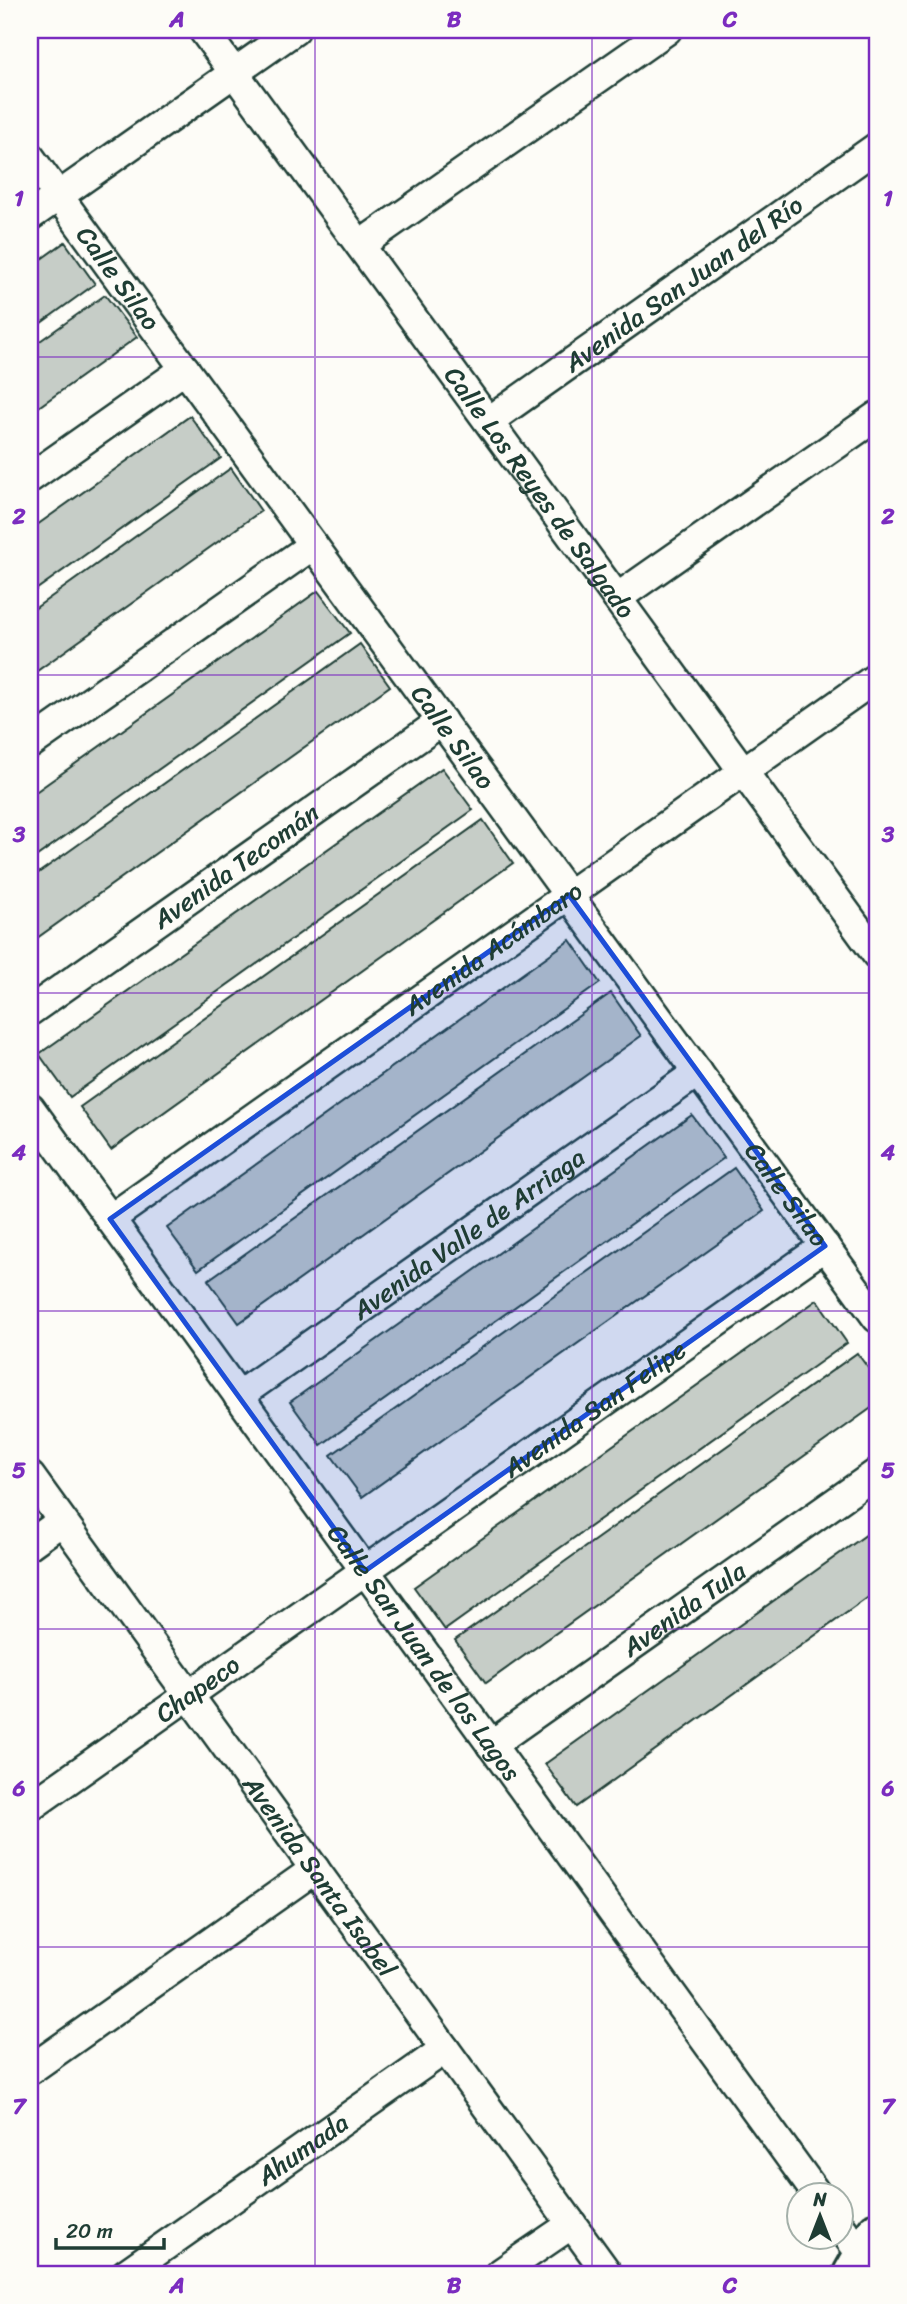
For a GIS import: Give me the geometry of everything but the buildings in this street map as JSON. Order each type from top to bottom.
[{"type":"street","name":"Calle Los Reyes de Salgado","points":[[203,30],[876,950]]},
{"type":"street","points":[[30,216],[295,30]]},
{"type":"street","points":[[360,245],[667,30]]},
{"type":"street","name":"Avenida San Juan del Río","points":[[489,421],[877,147]]},
{"type":"street","name":"Calle Silao","points":[[30,157],[877,1318]]},
{"type":"street","points":[[30,478],[185,369]]},
{"type":"street","points":[[617,598],[877,416]]},
{"type":"street","points":[[30,744],[313,545]]},
{"type":"street","name":"Avenida Acámbaro","points":[[110,1219],[877,677]]},
{"type":"street","name":"Avenida Tecomán","points":[[30,1011],[442,722]]},
{"type":"street","name":"Avenida Valle de Arriaga","points":[[238,1396],[698,1072]]},
{"type":"street","name":"Calle San Juan de los Lagos","points":[[30,1108],[808,2182]]},
{"type":"street","name":"Avenida San Felipe","points":[[365,1571],[825,1246]]},
{"type":"street","name":"Avenida Tula","points":[[491,1745],[877,1473]]},
{"type":"street","name":"Avenida Santa Isabel","points":[[30,1476],[608,2274]]},
{"type":"street","points":[[30,1544],[62,1521]]},
{"type":"street","name":"Chapeco","points":[[30,1807],[365,1571]]},
{"type":"street","points":[[30,2070],[314,1869]]},
{"type":"street","name":"Ahumada","points":[[125,2274],[445,2049]]},
{"type":"street","points":[[499,2274],[572,2224]]},
{"type":"highlighted area","points":[[569,895],[825,1246],[365,1571],[110,1219]]}]
